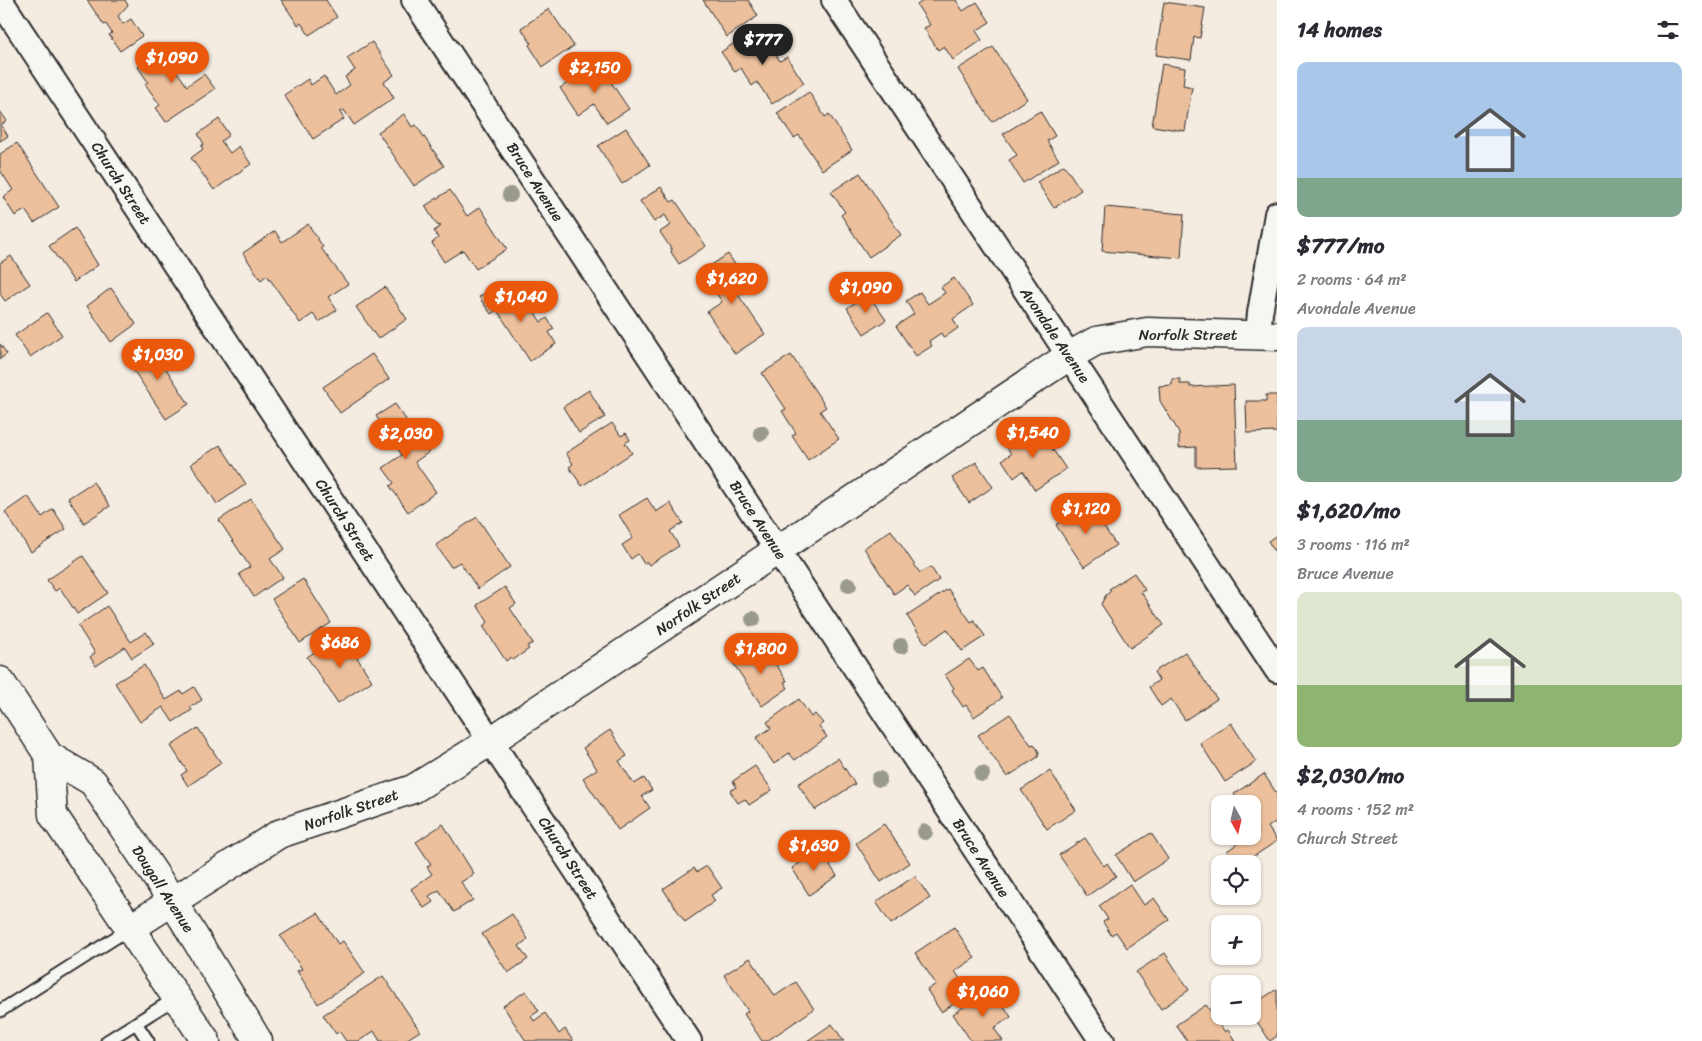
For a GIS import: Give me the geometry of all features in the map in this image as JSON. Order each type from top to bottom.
[{"type":"street","name":"Church Street","points":[[0,0],[689,1041]]},
{"type":"street","name":"Bruce Avenue","points":[[414,0],[1102,1041]]},
{"type":"street","name":"Avondale Avenue","points":[[834,0],[1277,670]]},
{"type":"street","points":[[1268,335],[1260,313],[1277,214]]},
{"type":"street","name":"Norfolk Street","points":[[129,930],[279,834],[413,789],[491,741],[1069,356],[1096,341],[1147,332],[1268,335]]},
{"type":"street","name":"Dougall Avenue","points":[[0,681],[49,756],[93,782],[172,902],[258,1041]]},
{"type":"street","name":"Dougall Avenue","points":[[49,756],[53,815],[129,930],[206,1041]]},
{"type":"lane","points":[[0,1011],[129,930]]},
{"type":"lane","points":[[107,1041],[176,998]]},
{"type":"lane","points":[[136,1023],[148,1041]]},
{"type":"building","points":[[87,0],[125,0],[128,5],[118,16],[123,24],[131,19],[142,36],[120,51],[109,35],[112,33],[106,24],[104,25]]},
{"type":"building","points":[[281,0],[326,0],[337,17],[309,35],[301,23],[298,25]]},
{"type":"building","points":[[703,0],[748,0],[758,16],[727,37]]},
{"type":"building","points":[[924,0],[956,0],[963,11],[977,2],[990,22],[976,31],[982,40],[953,60],[944,46],[938,50],[924,28],[930,25],[917,5]]},
{"type":"building","points":[[1164,2],[1205,8],[1200,38],[1194,37],[1191,60],[1156,55]]},
{"type":"building","points":[[549,9],[574,46],[543,67],[521,28]]},
{"type":"building","points":[[758,27],[780,61],[787,57],[804,83],[772,104],[757,82],[752,86],[741,68],[735,72],[721,52]]},
{"type":"building","points":[[372,42],[394,75],[384,82],[394,98],[354,125],[344,110],[340,112],[344,119],[313,139],[284,95],[308,79],[311,85],[324,76],[336,95],[350,85],[345,77],[355,70],[347,58]]},
{"type":"building","points":[[170,45],[183,64],[175,69],[187,86],[204,74],[215,89],[166,122],[156,108],[160,105],[145,84],[148,82],[138,67]]},
{"type":"building","points":[[993,47],[1027,99],[992,122],[958,69]]},
{"type":"building","points":[[598,63],[629,109],[607,123],[594,104],[578,115],[560,88]]},
{"type":"building","points":[[1162,64],[1185,68],[1183,85],[1192,87],[1185,131],[1152,126]]},
{"type":"building","points":[[809,92],[825,117],[829,114],[852,150],[822,170],[799,135],[794,138],[777,113]]},
{"type":"building","points":[[0,111],[7,121],[1,125],[8,136],[0,141]]},
{"type":"building","points":[[1040,111],[1055,136],[1047,141],[1059,160],[1023,183],[1009,160],[1017,155],[1003,134]]},
{"type":"building","points":[[404,114],[412,127],[416,125],[444,166],[414,186],[378,132]]},
{"type":"building","points":[[219,119],[229,135],[221,141],[230,153],[239,146],[251,164],[214,190],[191,158],[203,149],[201,146],[204,144],[198,134]]},
{"type":"building","points":[[626,128],[650,165],[622,184],[598,146]]},
{"type":"building","points":[[17,143],[59,207],[34,223],[25,210],[15,216],[3,197],[13,190],[0,170],[0,154]]},
{"type":"building","points":[[1064,165],[1081,190],[1054,208],[1037,182]]},
{"type":"building","points":[[860,173],[901,235],[869,257],[841,215],[845,212],[831,192]]},
{"type":"building","points":[[661,187],[671,202],[675,200],[706,246],[679,264],[660,232],[671,225],[665,215],[654,222],[640,201]]},
{"type":"building","points":[[450,190],[467,216],[480,207],[507,249],[476,269],[463,250],[444,262],[432,243],[438,238],[434,231],[441,226],[437,225],[425,206]]},
{"type":"building","points":[[1105,207],[1184,214],[1181,258],[1102,251]]},
{"type":"building","points":[[308,224],[323,247],[321,248],[348,284],[328,297],[337,310],[319,322],[313,314],[300,323],[267,275],[261,280],[243,253],[275,231],[282,242]]},
{"type":"building","points":[[75,228],[98,265],[74,282],[49,246]]},
{"type":"building","points":[[728,254],[751,288],[739,296],[765,334],[735,354],[707,312],[722,302],[702,271]]},
{"type":"building","points":[[11,256],[30,284],[5,301],[0,294],[0,263]]},
{"type":"building","points":[[954,278],[973,305],[953,319],[958,328],[944,338],[941,333],[929,341],[932,346],[916,356],[896,326],[914,314],[906,301],[920,292],[928,304],[945,293],[941,287]]},
{"type":"building","points":[[498,284],[516,310],[528,302],[541,322],[547,318],[554,329],[549,332],[556,344],[530,361],[497,310],[491,314],[479,297]]},
{"type":"building","points":[[385,287],[407,319],[378,339],[356,307]]},
{"type":"building","points":[[111,288],[136,324],[111,342],[87,306]]},
{"type":"building","points":[[868,294],[886,320],[864,334],[847,308]]},
{"type":"building","points":[[47,313],[62,335],[30,357],[15,335]]},
{"type":"building","points":[[0,344],[7,354],[0,359]]},
{"type":"building","points":[[150,344],[189,404],[166,419],[126,359]]},
{"type":"building","points":[[372,354],[389,379],[340,413],[323,387]]},
{"type":"building","points":[[791,355],[826,407],[820,411],[839,439],[808,460],[792,436],[796,433],[782,411],[786,409],[762,373]]},
{"type":"building","points":[[1172,379],[1180,379],[1180,384],[1190,384],[1190,387],[1234,385],[1237,466],[1196,467],[1196,447],[1179,448],[1179,432],[1160,401],[1159,386],[1172,385]]},
{"type":"building","points":[[589,390],[605,417],[579,433],[563,407]]},
{"type":"building","points":[[1266,395],[1277,395],[1277,432],[1247,433],[1246,401],[1266,401]]},
{"type":"building","points":[[395,404],[429,452],[415,462],[436,492],[408,512],[390,486],[394,483],[383,468],[402,455],[376,416]]},
{"type":"building","points":[[612,423],[621,436],[626,433],[630,440],[625,443],[632,453],[582,486],[569,467],[573,464],[566,453]]},
{"type":"building","points":[[1037,426],[1066,469],[1035,490],[1023,471],[1014,478],[1002,460],[1011,454],[1006,446]]},
{"type":"building","points":[[220,445],[246,484],[217,504],[191,464]]},
{"type":"building","points":[[976,462],[993,487],[969,503],[952,478]]},
{"type":"building","points":[[93,482],[110,506],[84,523],[68,498]]},
{"type":"building","points":[[28,496],[42,517],[53,509],[66,529],[31,552],[5,512]]},
{"type":"building","points":[[647,498],[656,512],[670,503],[683,523],[670,531],[679,546],[649,565],[647,562],[644,564],[638,554],[631,559],[622,545],[633,538],[619,515]]},
{"type":"building","points":[[251,499],[285,549],[270,559],[283,577],[254,597],[239,574],[250,567],[219,520]]},
{"type":"building","points":[[1088,503],[1116,545],[1084,567],[1056,525]]},
{"type":"building","points":[[477,517],[510,567],[478,589],[460,562],[451,567],[436,545]]},
{"type":"building","points":[[891,530],[920,573],[931,567],[939,580],[915,596],[907,585],[894,594],[864,548]]},
{"type":"building","points":[[1277,535],[1277,555],[1268,541]]},
{"type":"building","points":[[83,556],[108,593],[77,614],[60,588],[55,591],[47,580]]},
{"type":"building","points":[[1134,573],[1145,590],[1141,592],[1164,625],[1130,648],[1101,604],[1106,595],[1111,591],[1109,589]]},
{"type":"building","points":[[303,579],[331,623],[300,643],[272,599]]},
{"type":"building","points":[[505,587],[516,604],[510,608],[533,643],[527,646],[529,649],[513,660],[511,657],[506,661],[483,626],[488,622],[477,605]]},
{"type":"building","points":[[948,589],[971,622],[974,620],[985,636],[962,651],[947,629],[926,644],[907,616]]},
{"type":"building","points":[[107,606],[131,642],[146,632],[154,644],[132,658],[125,647],[96,666],[90,657],[95,653],[78,626]]},
{"type":"building","points":[[342,634],[372,681],[338,703],[307,657]]},
{"type":"building","points":[[759,645],[770,662],[773,660],[787,681],[784,682],[788,688],[762,706],[733,663]]},
{"type":"building","points":[[1185,652],[1217,699],[1185,720],[1171,699],[1161,706],[1149,687],[1159,680],[1154,672]]},
{"type":"building","points":[[969,659],[978,671],[983,668],[1002,698],[974,717],[966,705],[963,707],[945,675]]},
{"type":"building","points":[[144,665],[166,700],[181,691],[183,694],[194,687],[202,700],[190,707],[192,710],[173,722],[163,707],[140,722],[115,683]]},
{"type":"building","points":[[799,699],[811,717],[815,714],[823,723],[819,726],[827,737],[795,760],[789,753],[774,764],[756,738],[771,728],[767,722]]},
{"type":"building","points":[[1010,714],[1031,745],[1034,744],[1039,752],[1038,757],[1007,777],[978,735]]},
{"type":"building","points":[[1231,723],[1256,762],[1225,782],[1200,743]]},
{"type":"building","points":[[198,728],[221,763],[188,786],[181,775],[187,771],[171,746]]},
{"type":"building","points":[[610,730],[627,756],[619,761],[634,784],[644,778],[652,790],[642,796],[650,808],[618,830],[583,778],[597,769],[583,748]]},
{"type":"building","points":[[838,758],[855,784],[815,810],[798,784]]},
{"type":"building","points":[[755,766],[772,790],[749,805],[745,799],[738,803],[730,791],[736,787],[733,781]]},
{"type":"building","points":[[1050,771],[1076,810],[1047,829],[1021,790]]},
{"type":"building","points":[[1264,774],[1277,794],[1277,821],[1268,827],[1277,841],[1256,855],[1229,855],[1227,851],[1236,845],[1261,845],[1261,795],[1234,794]]},
{"type":"building","points":[[443,824],[474,874],[461,882],[473,900],[454,912],[439,890],[429,896],[433,902],[424,908],[411,889],[432,874],[427,867],[431,864],[416,842]]},
{"type":"building","points":[[884,824],[910,863],[881,882],[856,843]]},
{"type":"building","points":[[1151,833],[1168,859],[1133,882],[1116,855]]},
{"type":"building","points":[[1085,838],[1104,866],[1107,863],[1116,876],[1087,896],[1059,855]]},
{"type":"building","points":[[820,850],[837,876],[809,895],[792,868]]},
{"type":"building","points":[[707,866],[722,888],[711,895],[715,901],[685,922],[663,889],[694,868],[697,872]]},
{"type":"building","points":[[915,876],[930,898],[891,924],[876,902]]},
{"type":"building","points":[[1130,884],[1144,905],[1154,898],[1169,920],[1127,948],[1116,932],[1111,935],[1103,922],[1108,919],[1099,906]]},
{"type":"building","points":[[318,913],[338,944],[343,941],[365,973],[318,1004],[297,971],[302,969],[280,936]]},
{"type":"building","points":[[512,914],[528,939],[519,946],[528,959],[508,973],[482,934]]},
{"type":"building","points":[[954,927],[975,958],[955,971],[970,994],[941,1012],[927,990],[936,984],[915,953]]},
{"type":"building","points":[[1165,953],[1189,990],[1161,1009],[1136,972]]},
{"type":"building","points":[[750,958],[775,996],[796,982],[814,1009],[767,1041],[762,1041],[744,1014],[748,1011],[724,975]]},
{"type":"building","points":[[383,976],[420,1031],[404,1041],[380,1041],[374,1031],[359,1041],[346,1041],[339,1031],[336,1034],[323,1015]]},
{"type":"building","points":[[992,988],[1011,1017],[994,1028],[1003,1041],[971,1041],[953,1014]]},
{"type":"building","points":[[1277,989],[1277,1036],[1270,1041],[1259,1025],[1261,1025],[1261,999]]},
{"type":"building","points":[[526,991],[539,1011],[531,1016],[534,1021],[545,1013],[559,1034],[565,1029],[573,1041],[526,1041],[503,1006]]},
{"type":"building","points":[[1206,1005],[1211,1012],[1211,1025],[1220,1025],[1225,1032],[1228,1030],[1235,1041],[1187,1041],[1176,1025]]},
{"type":"building","points":[[832,1024],[844,1041],[807,1041]]}]
